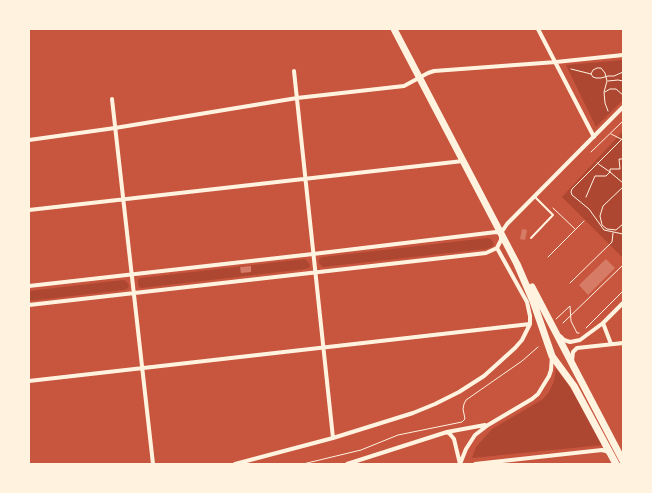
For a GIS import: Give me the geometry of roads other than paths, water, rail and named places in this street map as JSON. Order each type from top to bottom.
[{"type":"main road","points":[[394,29],[517,264],[534,301],[552,356],[574,386],[616,464]]},
{"type":"main road","points":[[517,264],[531,285],[622,458]]},
{"type":"street","points":[[538,29],[594,137]]},
{"type":"street","points":[[29,140],[115,128],[297,98],[404,86],[434,71],[623,56]]},
{"type":"street","points":[[294,71],[333,438]]},
{"type":"street","points":[[112,99],[153,464]]},
{"type":"street","points":[[29,305],[486,253],[497,248],[502,240],[501,233],[507,224],[623,107]]},
{"type":"street","points":[[29,210],[463,161]]},
{"type":"street","points":[[29,286],[313,254],[488,232],[501,233]]},
{"type":"street","points":[[236,464],[333,438],[413,413],[459,392],[484,376],[515,348],[522,340],[530,324],[527,302],[497,248]]},
{"type":"street","points":[[552,326],[564,340],[576,342],[603,323],[623,303]]},
{"type":"street","points":[[603,323],[611,344]]},
{"type":"street","points":[[29,381],[530,324]]},
{"type":"street","points":[[572,363],[573,352],[577,348],[623,343]]},
{"type":"street","points":[[460,464],[469,443],[475,435],[488,425],[538,394],[549,376],[552,356]]},
{"type":"street","points":[[347,464],[447,432],[488,425]]},
{"type":"street","points":[[447,432],[455,442],[460,464]]},
{"type":"street","points":[[475,464],[602,450],[622,458]]},
{"type":"lane","points":[[531,238],[553,215],[534,196]]}]
